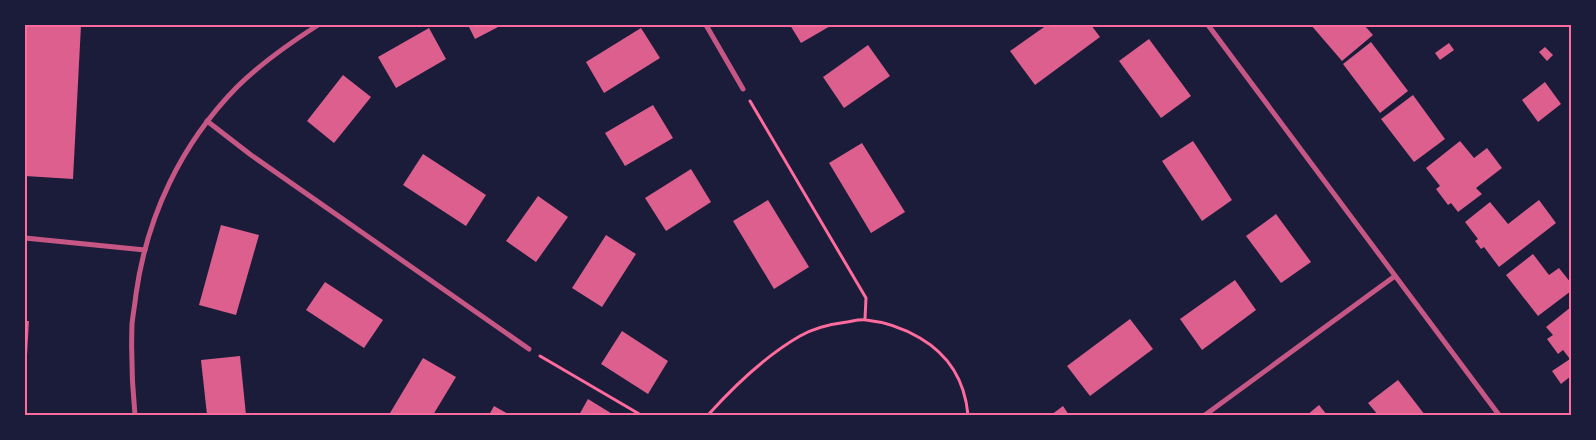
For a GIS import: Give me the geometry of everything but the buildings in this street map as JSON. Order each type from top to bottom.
[{"type":"street","points":[[135,415],[132,375],[132,322],[140,270],[153,220],[174,172],[189,146],[207,121],[237,86],[279,51],[318,25]]},
{"type":"street","points":[[706,25],[743,89]]},
{"type":"street","points":[[1208,25],[1499,415]]},
{"type":"street","points":[[207,121],[251,155],[529,349]]},
{"type":"street","points":[[25,238],[145,250]]},
{"type":"street","points":[[1204,415],[1396,276]]},
{"type":"path","points":[[743,89],[866,298],[865,319]]},
{"type":"path","points":[[708,415],[764,360],[801,335],[830,324],[865,319],[901,327],[932,345],[953,367],[966,398],[968,415]]},
{"type":"path","points":[[529,349],[641,415]]}]
